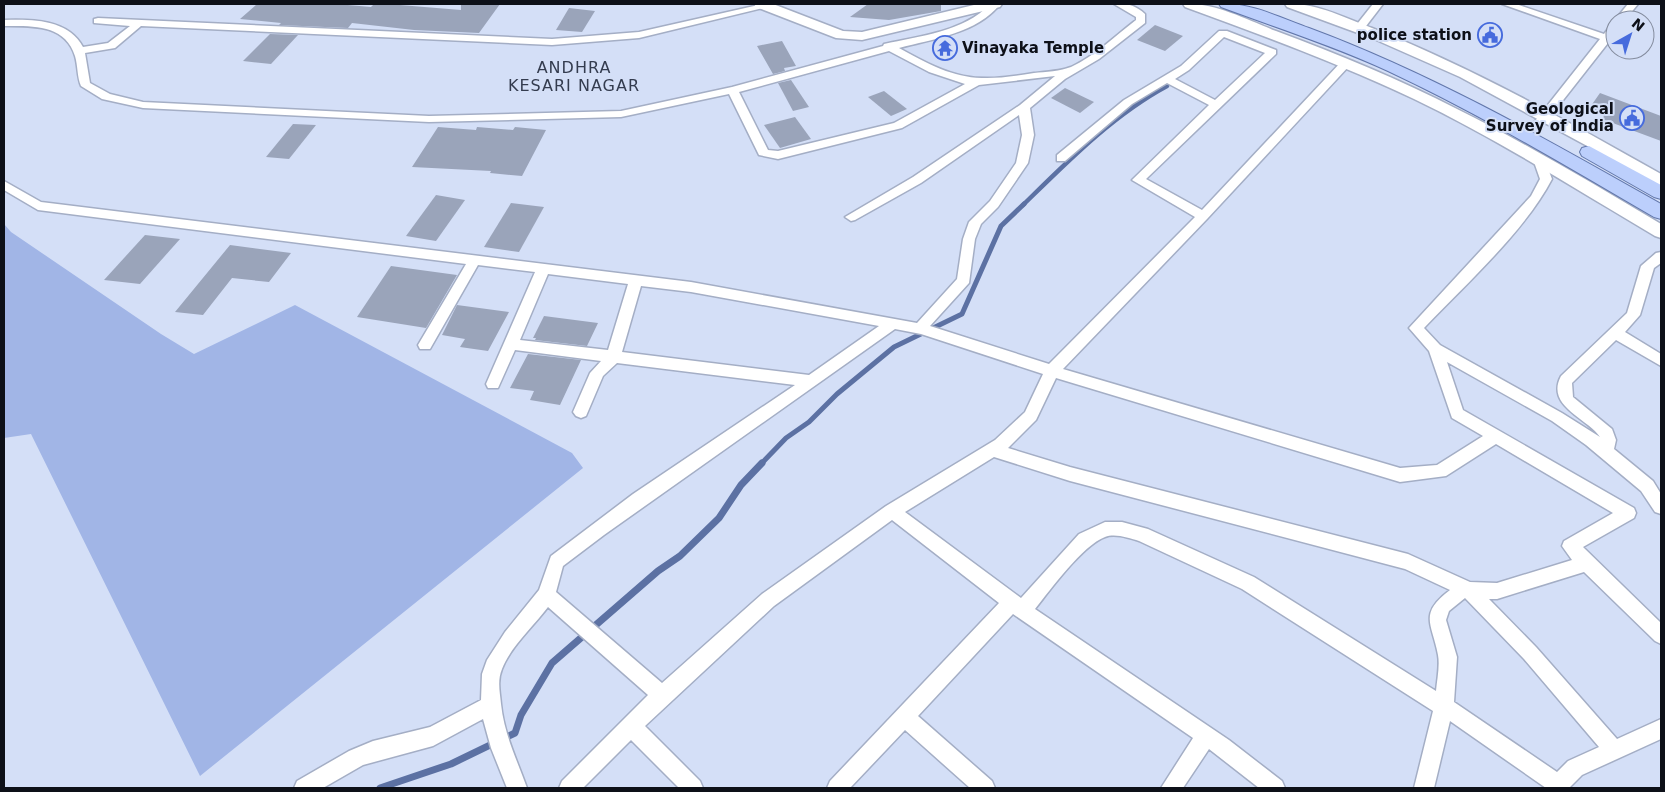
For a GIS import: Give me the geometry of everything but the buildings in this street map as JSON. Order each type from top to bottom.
[{"type":"main road","points":[[1227,4],[1332,42],[1413,77],[1530,137],[1661,212]]},
{"type":"main road","points":[[1262,4],[1406,58],[1542,120],[1661,193]]},
{"type":"street","points":[[784,4],[874,32]]},
{"type":"street","points":[[851,217],[917,180],[1024,108],[1141,21],[1141,16],[1138,12],[1119,4]]},
{"type":"street","points":[[1190,4],[1346,63],[1421,97],[1539,159],[1661,232]]},
{"type":"street","points":[[1292,4],[1359,28],[1466,74],[1542,120],[1661,181]]},
{"type":"street","points":[[1359,28],[1378,4]]},
{"type":"street","points":[[1509,4],[1605,38]]},
{"type":"street","points":[[4,23],[29,24],[60,29],[73,40],[78,51],[85,84],[106,97],[143,105],[429,119],[621,114],[733,90],[888,46],[954,30],[985,15],[986,5],[862,36],[841,35],[764,5],[639,35],[552,42],[98,21]]},
{"type":"street","points":[[78,51],[111,46],[139,23]]},
{"type":"street","points":[[1061,158],[1128,102],[1184,68],[1223,33],[1272,52],[1138,180],[1203,216]]},
{"type":"street","points":[[1542,120],[1605,39]]},
{"type":"street","points":[[888,46],[914,62],[961,80],[977,82],[1074,70]]},
{"type":"street","points":[[569,788],[662,696],[768,600],[892,511],[992,450],[1031,416],[1052,370],[1203,216],[1346,63]]},
{"type":"street","points":[[1167,79],[1217,105]]},
{"type":"street","points":[[733,90],[762,152],[778,155],[898,126],[977,82]]},
{"type":"street","points":[[921,328],[964,280],[969,239],[975,222],[994,204],[1022,163],[1028,135],[1024,108]]},
{"type":"street","points":[[1539,159],[1546,179],[1536,198],[1486,255],[1416,328],[1435,349],[1557,417],[1606,450],[1647,486],[1661,508]]},
{"type":"street","points":[[4,185],[38,206],[193,227],[475,259],[691,287],[921,328],[1052,370],[1400,475],[1440,471],[1496,436]]},
{"type":"street","points":[[1606,450],[1608,440],[1606,433],[1567,400],[1564,384],[1633,315],[1648,266],[1661,256]]},
{"type":"street","points":[[425,345],[475,259]]},
{"type":"street","points":[[493,384],[544,268]]},
{"type":"street","points":[[582,412],[597,373],[613,358],[636,280]]},
{"type":"street","points":[[517,788],[501,752],[496,731],[490,685],[491,672],[526,618],[546,594],[551,571],[557,561],[684,466],[812,381],[893,324]]},
{"type":"street","points":[[1616,333],[1661,361]]},
{"type":"street","points":[[510,344],[812,381]]},
{"type":"street","points":[[1435,349],[1457,414],[1628,513],[1570,546],[1661,635]]},
{"type":"street","points":[[992,450],[1070,474],[1408,562],[1466,589],[1530,654],[1614,750]]},
{"type":"street","points":[[892,511],[1017,606],[1206,736],[1275,788]]},
{"type":"street","points":[[837,788],[902,716],[1085,539],[1105,530],[1122,528],[1142,534],[1248,582],[1444,706],[1560,786],[1575,768],[1661,728]]},
{"type":"street","points":[[1424,788],[1444,706],[1448,657],[1437,620],[1442,606],[1466,589],[1497,591],[1588,564]]},
{"type":"street","points":[[546,594],[662,696]]},
{"type":"street","points":[[304,788],[356,758],[433,736],[492,704]]},
{"type":"street","points":[[902,716],[985,788]]},
{"type":"street","points":[[631,726],[693,788]]},
{"type":"street","points":[[1171,788],[1206,736]]},
{"type":"shaded area","points":[[4,224],[11,232],[161,334],[194,354],[295,305],[572,453],[583,468],[200,776],[31,434],[4,438]]},
{"type":"waterway","points":[[1023,205],[1109,125],[1167,86]]},
{"type":"waterway","points":[[761,464],[786,438],[809,422],[837,394],[894,347],[962,314],[1001,226],[1024,204]]},
{"type":"waterway","points":[[380,788],[451,764],[515,733],[521,715],[552,663],[658,571],[680,556],[719,518],[741,485],[762,463]]},
{"type":"place","name":"police station","points":[[1490,35]]},
{"type":"place","name":"Vinayaka Temple","points":[[945,48]]},
{"type":"place","name":"Geological Survey of India","points":[[1632,118]]},
{"type":"district","name":"ANDHRA KESARI NAGAR","points":[[574,76]]}]
